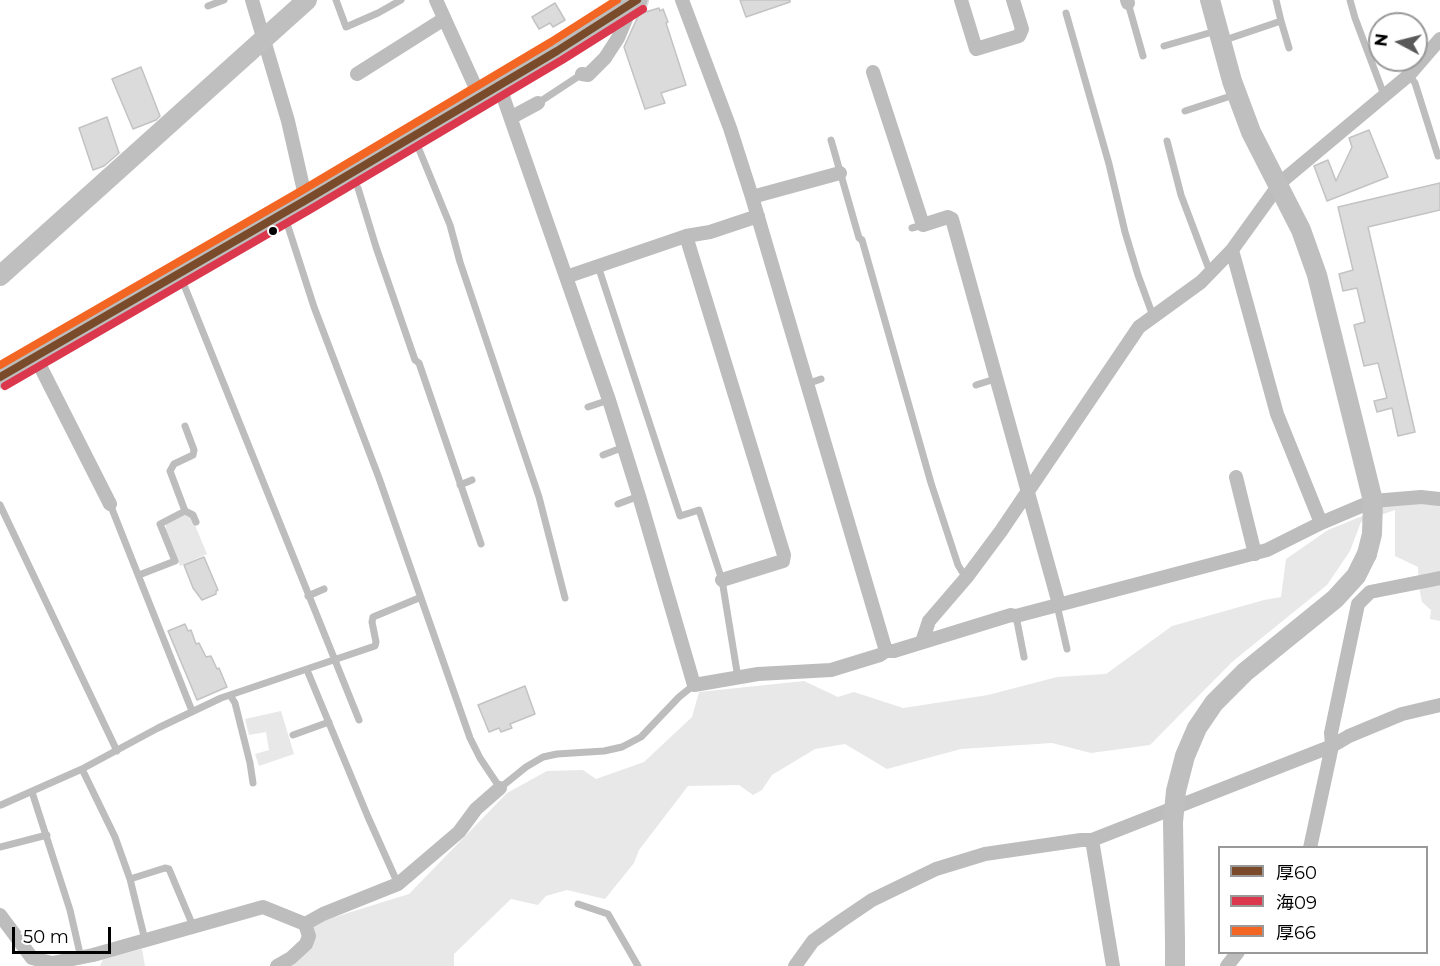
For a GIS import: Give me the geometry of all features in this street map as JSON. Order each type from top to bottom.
[{"type":"main road","points":[[0,377],[306,200],[632,4]]},
{"type":"street","points":[[252,0],[288,121],[306,200]]},
{"type":"street","points":[[0,276],[307,0]]},
{"type":"street","points":[[436,0],[480,97]]},
{"type":"street","points":[[682,0],[730,128],[758,216],[886,651]]},
{"type":"street","points":[[961,0],[976,49],[1019,36],[1022,29],[1013,0]]},
{"type":"street","points":[[1175,966],[1173,822],[1176,791],[1185,756],[1197,728],[1214,703],[1245,672],[1335,599],[1356,576],[1367,554],[1372,534],[1373,501],[1317,275],[1302,230],[1254,139],[1236,94],[1210,0]]},
{"type":"street","points":[[582,74],[588,75],[605,58],[622,29],[632,4]]},
{"type":"street","points":[[357,74],[444,19]]},
{"type":"street","points":[[922,642],[929,621],[966,578],[1029,491],[1139,327],[1201,282],[1232,250],[1281,182],[1409,75],[1440,39]]},
{"type":"street","points":[[878,78],[894,152],[918,227],[948,217],[952,219],[1025,486],[1029,491],[1058,604]]},
{"type":"street","points":[[500,85],[609,400],[694,685],[758,674],[831,670],[880,655],[886,651],[894,651],[1011,615],[1016,616],[1255,554],[1373,501],[1421,497],[1440,499]]},
{"type":"street","points":[[512,117],[538,103]]},
{"type":"street","points":[[752,197],[840,173]]},
{"type":"street","points":[[566,277],[686,236],[710,232],[758,216]]},
{"type":"street","points":[[686,236],[784,555],[783,561],[722,580]]},
{"type":"street","points":[[1232,250],[1277,414],[1321,523]]},
{"type":"street","points":[[36,358],[110,504]]},
{"type":"street","points":[[1235,485],[1255,554]]},
{"type":"street","points":[[1310,846],[1332,746],[1331,733],[1358,604],[1370,592],[1440,578]]},
{"type":"street","points":[[795,966],[813,942],[841,921],[872,900],[936,868],[985,854],[1092,840],[1332,746],[1348,736],[1402,714],[1440,705]]},
{"type":"street","points":[[306,924],[322,914],[398,884],[459,832],[476,809],[500,788]]},
{"type":"street","points":[[1092,840],[1113,966]]},
{"type":"street","points":[[0,915],[27,959],[52,963],[90,960],[145,940],[262,907],[306,924]]},
{"type":"street","points":[[277,966],[291,958],[306,944],[309,936],[306,924]]},
{"type":"street","points":[[1227,966],[1236,954]]},
{"type":"lane","points":[[208,6],[224,0]]},
{"type":"lane","points":[[336,0],[345,27],[401,0]]},
{"type":"lane","points":[[1276,0],[1289,48]]},
{"type":"lane","points":[[1350,0],[1354,18],[1384,95]]},
{"type":"lane","points":[[1127,1],[1143,56]]},
{"type":"lane","points":[[1066,13],[1109,164],[1125,232],[1153,316]]},
{"type":"lane","points":[[1164,46],[1220,36],[1281,21]]},
{"type":"lane","points":[[1169,35],[1172,44]]},
{"type":"lane","points":[[538,103],[582,74]]},
{"type":"lane","points":[[1409,75],[1415,83],[1438,156]]},
{"type":"lane","points":[[1185,111],[1236,94]]},
{"type":"lane","points":[[414,135],[450,225],[451,245],[538,497],[565,598]]},
{"type":"lane","points":[[831,140],[932,483],[958,565],[966,578]]},
{"type":"lane","points":[[1167,141],[1181,195],[1210,272]]},
{"type":"lane","points":[[358,188],[415,360],[419,363],[481,544]]},
{"type":"lane","points":[[284,212],[314,307],[375,469],[470,738],[500,788],[526,767],[543,757],[557,754],[604,752],[622,747],[641,737],[679,697],[694,685]]},
{"type":"lane","points":[[598,266],[681,516],[699,510],[722,580],[738,678]]},
{"type":"lane","points":[[179,273],[359,720]]},
{"type":"lane","points":[[807,384],[821,379]]},
{"type":"lane","points":[[976,385],[995,379]]},
{"type":"lane","points":[[588,407],[609,400]]},
{"type":"lane","points":[[185,426],[194,450],[193,455],[174,464],[170,471],[185,511],[193,515],[196,522]]},
{"type":"lane","points":[[603,455],[624,447]]},
{"type":"lane","points":[[460,485],[472,480]]},
{"type":"lane","points":[[618,504],[639,496]]},
{"type":"lane","points":[[110,504],[192,711]]},
{"type":"lane","points":[[0,505],[117,751]]},
{"type":"lane","points":[[138,575],[175,561],[160,524],[185,511]]},
{"type":"lane","points":[[308,596],[324,589]]},
{"type":"lane","points":[[1,805],[82,769],[192,711],[230,695],[375,646],[373,617],[419,598]]},
{"type":"lane","points":[[1058,604],[1064,646]]},
{"type":"lane","points":[[1016,616],[1024,657]]},
{"type":"lane","points":[[307,670],[398,884]]},
{"type":"lane","points":[[230,695],[235,703],[253,783]]},
{"type":"lane","points":[[293,735],[329,722]]},
{"type":"lane","points":[[82,769],[116,837],[130,879],[145,940]]},
{"type":"lane","points":[[241,775],[251,770]]},
{"type":"lane","points":[[32,792],[70,910],[90,960]]},
{"type":"lane","points":[[0,847],[47,835]]},
{"type":"lane","points":[[130,879],[165,868],[169,869],[194,927]]},
{"type":"lane","points":[[578,904],[608,914],[638,966]]},
{"type":"shaded area","points":[[1394,503],[1440,505],[1440,621],[1430,619],[1431,610],[1422,602],[1418,567],[1395,556],[1395,510],[1361,522],[1350,551],[1327,585],[1232,662],[1150,745],[1091,753],[1052,743],[961,749],[887,769],[845,744],[815,749],[772,775],[762,790],[753,795],[739,785],[688,786],[639,850],[634,863],[605,899],[567,890],[546,896],[538,905],[511,899],[454,954],[454,966],[292,966],[298,961],[306,926],[409,894],[507,793],[547,771],[583,770],[596,779],[644,762],[692,717],[699,692],[804,681],[838,697],[854,692],[903,708],[988,695],[1057,677],[1106,674],[1172,626],[1281,597],[1286,559],[1328,530]]},
{"type":"shaded area","points":[[184,515],[192,518],[207,554],[180,566],[165,531],[166,524]]},
{"type":"shaded area","points":[[281,711],[294,754],[259,766],[255,754],[269,750],[266,732],[249,735],[245,719]]},
{"type":"shaded area","points":[[142,949],[145,966],[100,966],[103,959]]},
{"type":"building","points":[[740,0],[790,0],[790,2],[746,17]]},
{"type":"building","points":[[555,3],[565,20],[553,27],[550,23],[539,29],[532,17]]},
{"type":"building","points":[[659,8],[660,11],[663,9],[668,22],[666,23],[686,85],[661,93],[665,103],[645,109],[624,47],[639,14]]},
{"type":"building","points":[[141,67],[160,116],[156,120],[133,129],[112,79]]},
{"type":"building","points":[[107,117],[119,153],[104,166],[93,170],[79,128]]},
{"type":"building","points":[[1369,130],[1388,177],[1327,201],[1314,166],[1328,160],[1336,181],[1352,147],[1349,138]]},
{"type":"building","points":[[1440,183],[1440,210],[1368,227],[1415,432],[1398,436],[1392,408],[1377,412],[1374,401],[1387,398],[1378,363],[1364,366],[1354,325],[1365,322],[1357,288],[1343,291],[1339,274],[1353,270],[1338,207]]},
{"type":"building","points":[[204,557],[218,590],[216,594],[202,600],[193,588],[184,565]]},
{"type":"building","points":[[185,624],[188,631],[191,630],[196,644],[199,643],[206,657],[211,656],[217,669],[219,668],[227,687],[197,700],[168,631]]},
{"type":"building","points":[[525,686],[535,714],[510,724],[512,728],[501,732],[499,728],[489,732],[478,705]]},
{"type":"transit line","name":"厚66","points":[[0,365],[301,191],[551,42],[617,0]]},
{"type":"transit line","name":"厚60","points":[[0,377],[306,200],[557,51],[637,0]]},
{"type":"transit line","name":"海09","points":[[5,386],[311,209],[562,60],[643,9]]}]
